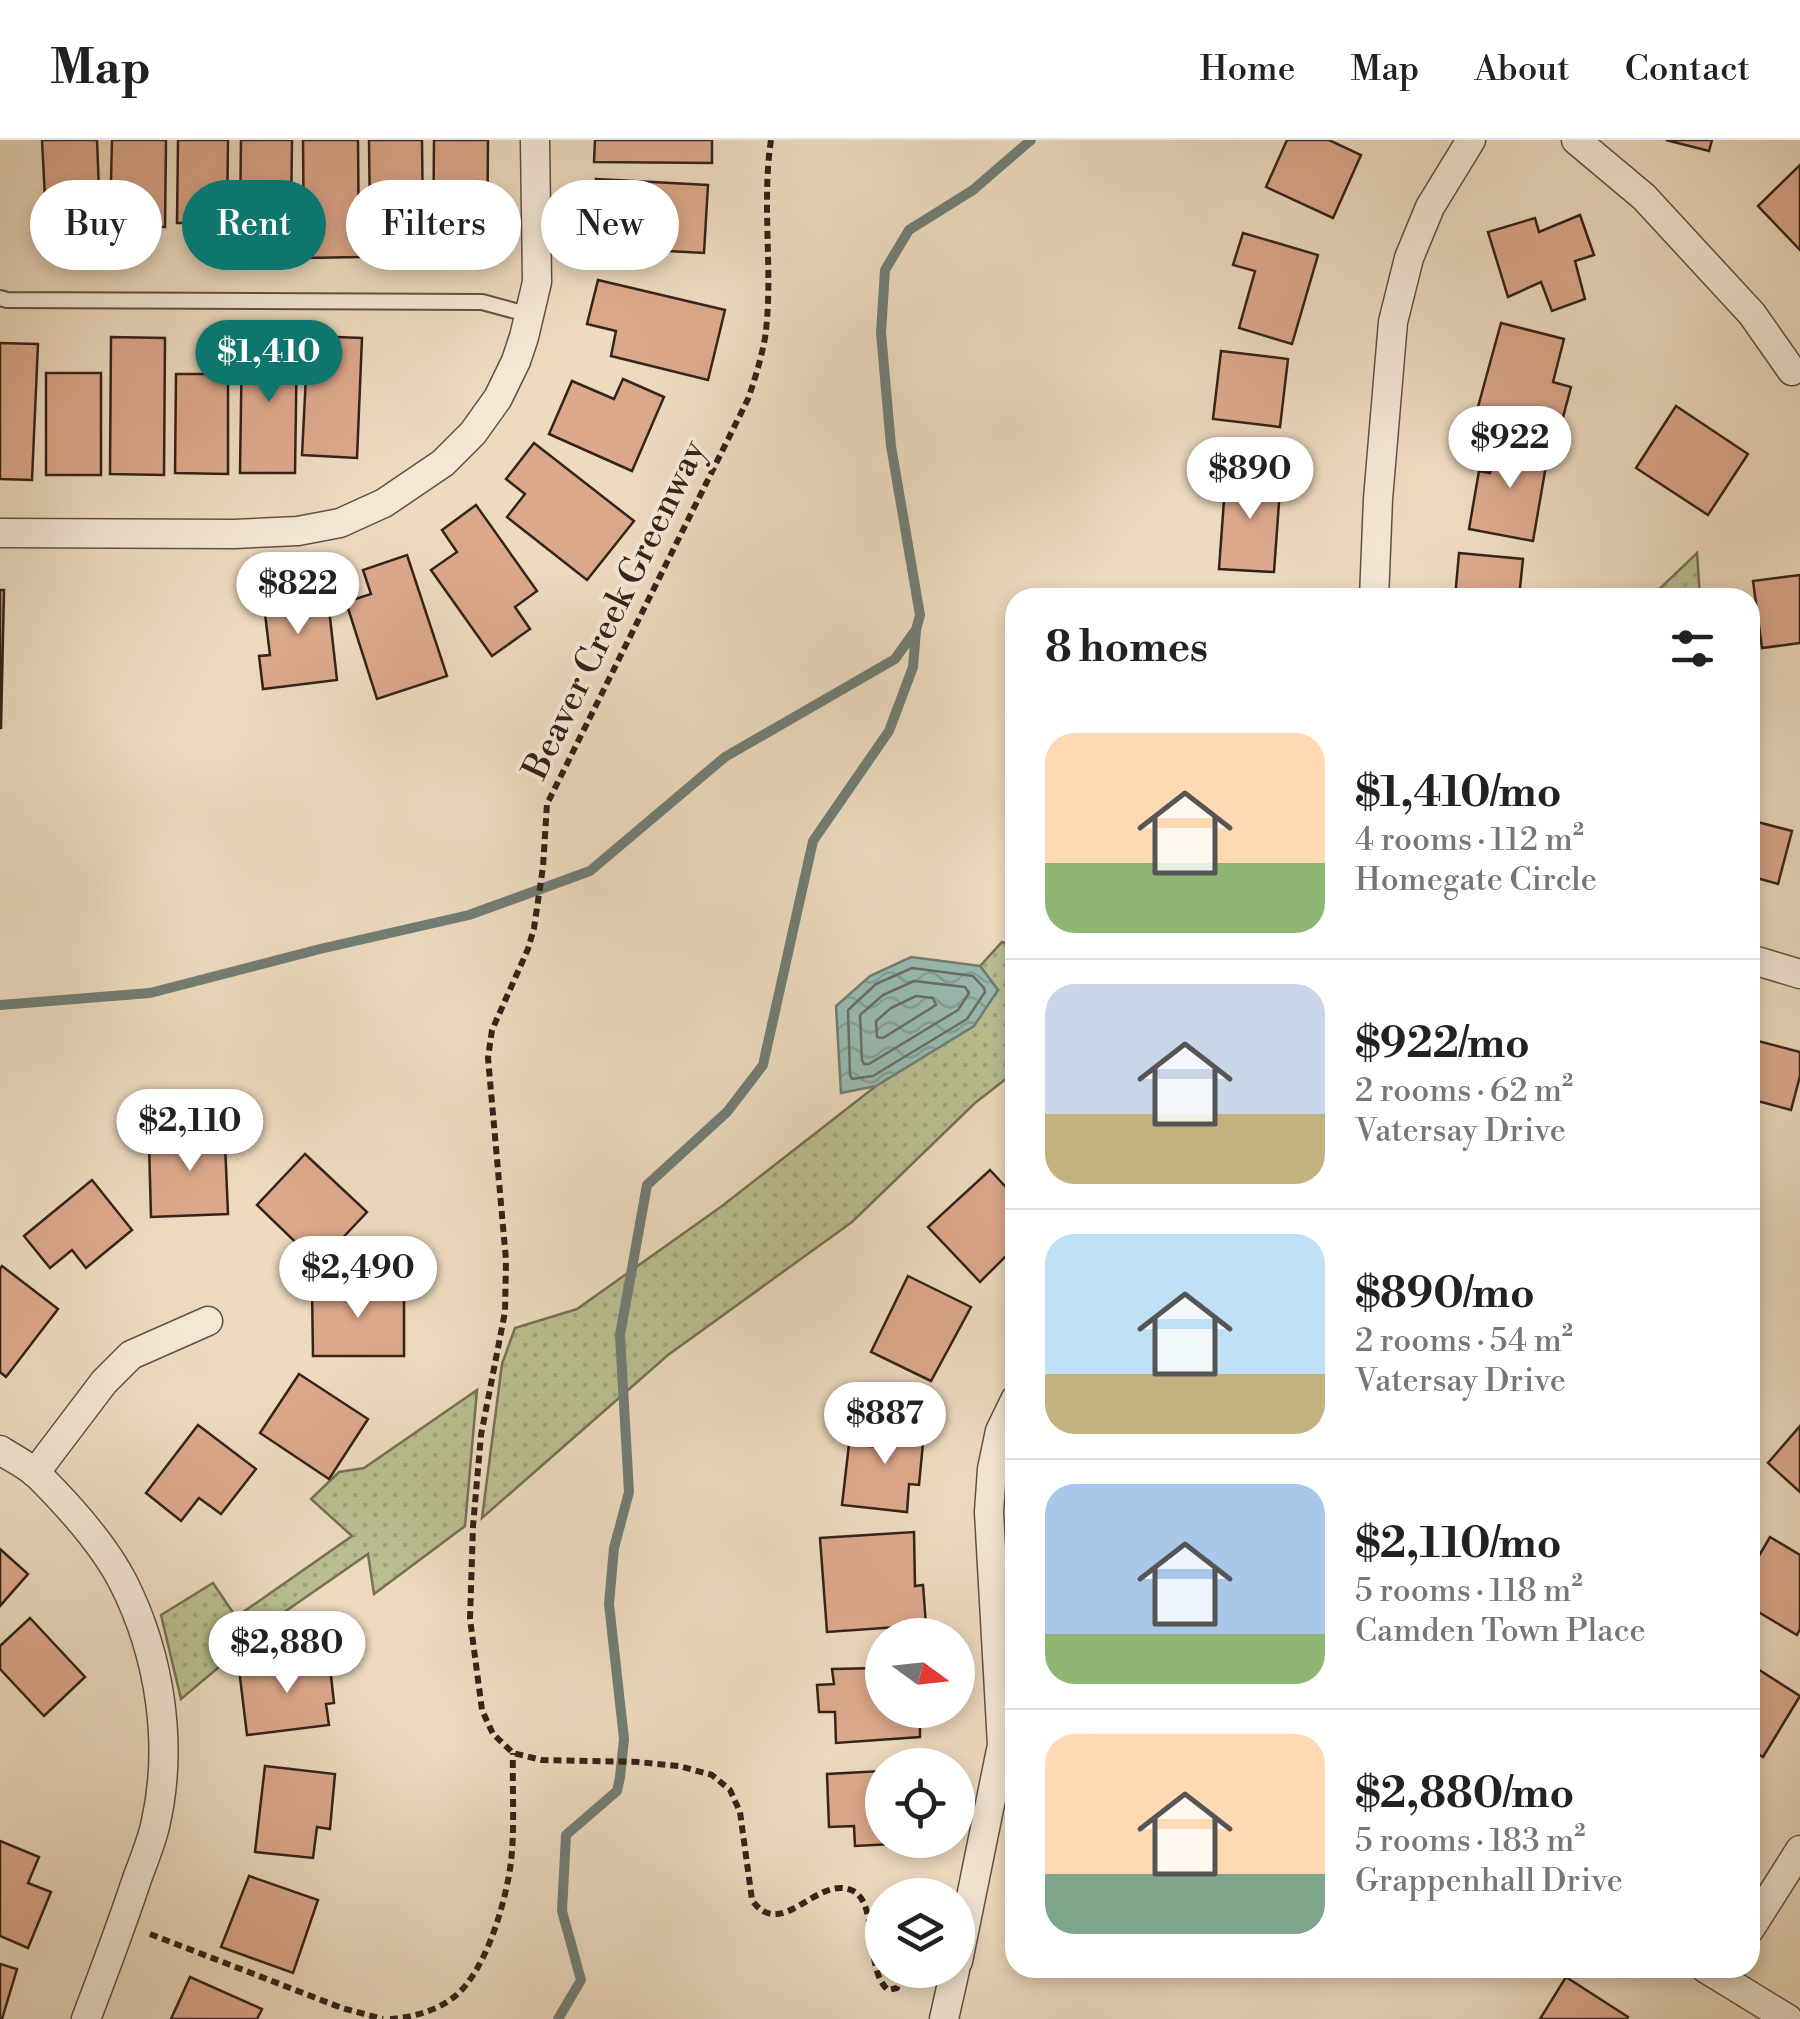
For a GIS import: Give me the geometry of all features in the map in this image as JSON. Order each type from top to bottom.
[{"type":"street","points":[[0,534],[298,531],[340,523],[384,503],[443,463],[474,433],[498,398],[516,362],[530,315],[536,282],[535,140]]},
{"type":"street","points":[[1374,588],[1393,322],[1409,258],[1430,208],[1471,140]]},
{"type":"street","points":[[1576,140],[1644,197],[1752,314],[1792,370]]},
{"type":"street","points":[[1760,963],[1800,974]]},
{"type":"street","points":[[35,1472],[104,1382],[131,1355],[208,1321]]},
{"type":"street","points":[[1005,1421],[992,1469],[989,1512],[1005,1708]]},
{"type":"street","points":[[0,1450],[35,1472],[96,1541],[122,1580],[151,1651],[160,1708],[163,1750],[155,1826],[86,2019]]},
{"type":"street","points":[[975,1888],[1005,1758]]},
{"type":"street","points":[[1760,1913],[1800,1850]]},
{"type":"street","points":[[1727,1978],[1788,2019]]},
{"type":"street","points":[[944,2019],[952,1988]]},
{"type":"lane","points":[[0,298],[482,302],[530,315]]},
{"type":"path","name":"Beaver Creek Greenway","points":[[513,1753],[492,1734],[482,1710],[470,1619],[481,1435],[505,1312],[506,1260],[488,1058],[492,1030],[534,928],[547,804],[739,417],[759,368],[765,334],[765,206],[772,140]]},
{"type":"path","points":[[141,1930],[342,2008],[387,2019],[411,2018],[440,2006],[465,1987],[503,1908],[511,1859],[513,1753],[542,1760],[679,1766],[712,1776],[730,1790],[740,1812],[752,1900],[760,1912],[769,1916],[781,1914],[832,1889],[846,1888],[859,1894],[865,1906]]},
{"type":"green space","points":[[1697,553],[1699,588],[1660,588]]},
{"type":"green space","points":[[1005,943],[1005,1080],[975,1103],[852,1222],[668,1355],[482,1518],[502,1364],[515,1328],[577,1309],[915,1061],[998,990],[980,966]]},
{"type":"green space","points":[[477,1390],[465,1526],[374,1594],[368,1554],[283,1613],[181,1699],[161,1615],[213,1583],[236,1617],[352,1536],[311,1499],[339,1472],[364,1468]]},
{"type":"water","points":[[911,957],[980,966],[998,990],[974,1026],[876,1086],[841,1093],[836,1006],[870,976]]},
{"type":"building","points":[[42,140],[97,140],[99,180],[44,180]]},
{"type":"building","points":[[112,140],[166,140],[165,227],[162,180],[111,180]]},
{"type":"building","points":[[178,140],[228,140],[228,180],[182,180],[182,223],[177,223]]},
{"type":"building","points":[[241,140],[292,140],[292,180],[241,180]]},
{"type":"building","points":[[303,140],[358,140],[358,180],[346,180],[346,257],[326,258],[326,180],[303,180]]},
{"type":"building","points":[[369,140],[422,140],[422,180],[369,180]]},
{"type":"building","points":[[434,140],[488,140],[488,180],[434,180]]},
{"type":"building","points":[[595,140],[712,140],[712,163],[594,162]]},
{"type":"building","points":[[1287,140],[1329,140],[1361,155],[1333,218],[1266,187]]},
{"type":"building","points":[[1666,140],[1712,140],[1709,151]]},
{"type":"building","points":[[1800,165],[1800,250],[1758,206]]},
{"type":"building","points":[[679,183],[708,185],[704,253],[679,252]]},
{"type":"building","points":[[1580,215],[1594,255],[1575,261],[1585,299],[1552,311],[1541,282],[1508,297],[1488,232],[1535,218],[1539,232]]},
{"type":"building","points":[[1243,233],[1318,255],[1292,344],[1239,328],[1255,271],[1233,265]]},
{"type":"building","points":[[598,280],[725,310],[708,380],[611,356],[616,331],[587,324]]},
{"type":"building","points":[[1501,323],[1564,339],[1553,382],[1571,387],[1558,436],[1476,414]]},
{"type":"building","points":[[308,336],[362,338],[357,458],[302,455]]},
{"type":"building","points":[[111,337],[165,338],[164,475],[110,474]]},
{"type":"building","points":[[242,337],[297,337],[295,473],[240,473]]},
{"type":"building","points":[[0,343],[38,344],[32,480],[0,479]]},
{"type":"building","points":[[1221,351],[1288,359],[1280,427],[1213,419]]},
{"type":"building","points":[[46,373],[101,373],[101,475],[46,475]]},
{"type":"building","points":[[176,374],[228,374],[228,474],[175,473]]},
{"type":"building","points":[[623,379],[664,397],[632,471],[549,434],[572,381],[614,399]]},
{"type":"building","points":[[1676,406],[1748,454],[1708,515],[1636,468]]},
{"type":"building","points":[[1496,439],[1549,448],[1533,541],[1469,529],[1479,471],[1490,473]]},
{"type":"building","points":[[534,443],[634,521],[587,580],[507,517],[525,494],[506,479]]},
{"type":"building","points":[[1226,472],[1281,475],[1274,572],[1219,569]]},
{"type":"building","points":[[476,505],[537,591],[515,607],[530,629],[492,656],[431,570],[457,552],[442,530]]},
{"type":"building","points":[[1459,553],[1523,559],[1520,588],[1456,588]]},
{"type":"building","points":[[407,555],[447,676],[377,699],[346,602],[371,594],[363,570]]},
{"type":"building","points":[[1800,575],[1800,643],[1762,648],[1760,588],[1754,588],[1753,581]]},
{"type":"building","points":[[326,582],[337,680],[263,689],[259,656],[270,655],[262,589]]},
{"type":"building","points":[[0,590],[4,590],[1,728],[0,728]]},
{"type":"building","points":[[1760,823],[1792,831],[1778,884],[1760,879]]},
{"type":"building","points":[[1760,1042],[1800,1052],[1800,1076],[1791,1110],[1760,1102]]},
{"type":"building","points":[[224,1119],[228,1214],[151,1217],[149,1144],[197,1142],[196,1120]]},
{"type":"building","points":[[305,1154],[367,1212],[318,1264],[257,1205]]},
{"type":"building","points":[[990,1170],[1005,1186],[1005,1257],[980,1282],[928,1227]]},
{"type":"building","points":[[92,1180],[132,1230],[86,1268],[72,1250],[50,1268],[24,1236]]},
{"type":"building","points":[[2,1266],[58,1309],[6,1377],[0,1372]]},
{"type":"building","points":[[908,1276],[971,1307],[931,1381],[871,1352]]},
{"type":"building","points":[[404,1286],[404,1356],[313,1356],[312,1287]]},
{"type":"building","points":[[299,1374],[368,1419],[329,1479],[260,1433]]},
{"type":"building","points":[[882,1417],[925,1422],[919,1485],[909,1484],[907,1512],[842,1505],[849,1444],[879,1447]]},
{"type":"building","points":[[198,1425],[256,1469],[221,1514],[199,1498],[181,1521],[146,1493]]},
{"type":"building","points":[[1800,1426],[1800,1492],[1768,1463]]},
{"type":"building","points":[[914,1532],[915,1586],[923,1585],[925,1618],[865,1618],[865,1629],[827,1632],[820,1538]]},
{"type":"building","points":[[1770,1537],[1800,1555],[1797,1635],[1760,1613],[1760,1554]]},
{"type":"building","points":[[0,1549],[28,1574],[0,1606]]},
{"type":"building","points":[[30,1618],[85,1677],[44,1716],[0,1669],[0,1646]]},
{"type":"building","points":[[329,1658],[334,1703],[326,1704],[329,1725],[247,1735],[239,1669]]},
{"type":"building","points":[[865,1668],[865,1728],[920,1728],[920,1737],[836,1743],[835,1712],[819,1712],[817,1685],[834,1684],[832,1669]]},
{"type":"building","points":[[1760,1670],[1800,1696],[1763,1757],[1760,1755]]},
{"type":"building","points":[[265,1766],[335,1774],[330,1829],[317,1827],[313,1858],[255,1852]]},
{"type":"building","points":[[865,1772],[865,1845],[855,1846],[854,1826],[829,1827],[827,1774]]},
{"type":"building","points":[[0,1841],[39,1857],[28,1883],[51,1892],[28,1948],[0,1936]]},
{"type":"building","points":[[249,1876],[318,1900],[293,1973],[221,1947]]},
{"type":"building","points":[[0,1964],[17,1969],[2,2019],[0,2019]]},
{"type":"building","points":[[190,1977],[262,2009],[257,2019],[171,2019]]},
{"type":"building","points":[[1565,1978],[1628,2017],[1627,2019],[1540,2019]]},
{"type":"waterway","points":[[558,2019],[581,1980],[562,1911],[566,1835],[617,1791],[620,1777],[624,1739],[609,1604],[614,1548],[629,1492],[620,1335],[647,1185],[727,1112],[763,1065],[813,841],[889,731],[913,667],[920,615],[891,446],[881,333],[885,270],[909,230],[973,190],[1031,140]]},
{"type":"waterway","points":[[0,1005],[150,993],[469,915],[590,871],[725,757],[895,659],[915,631]]}]
